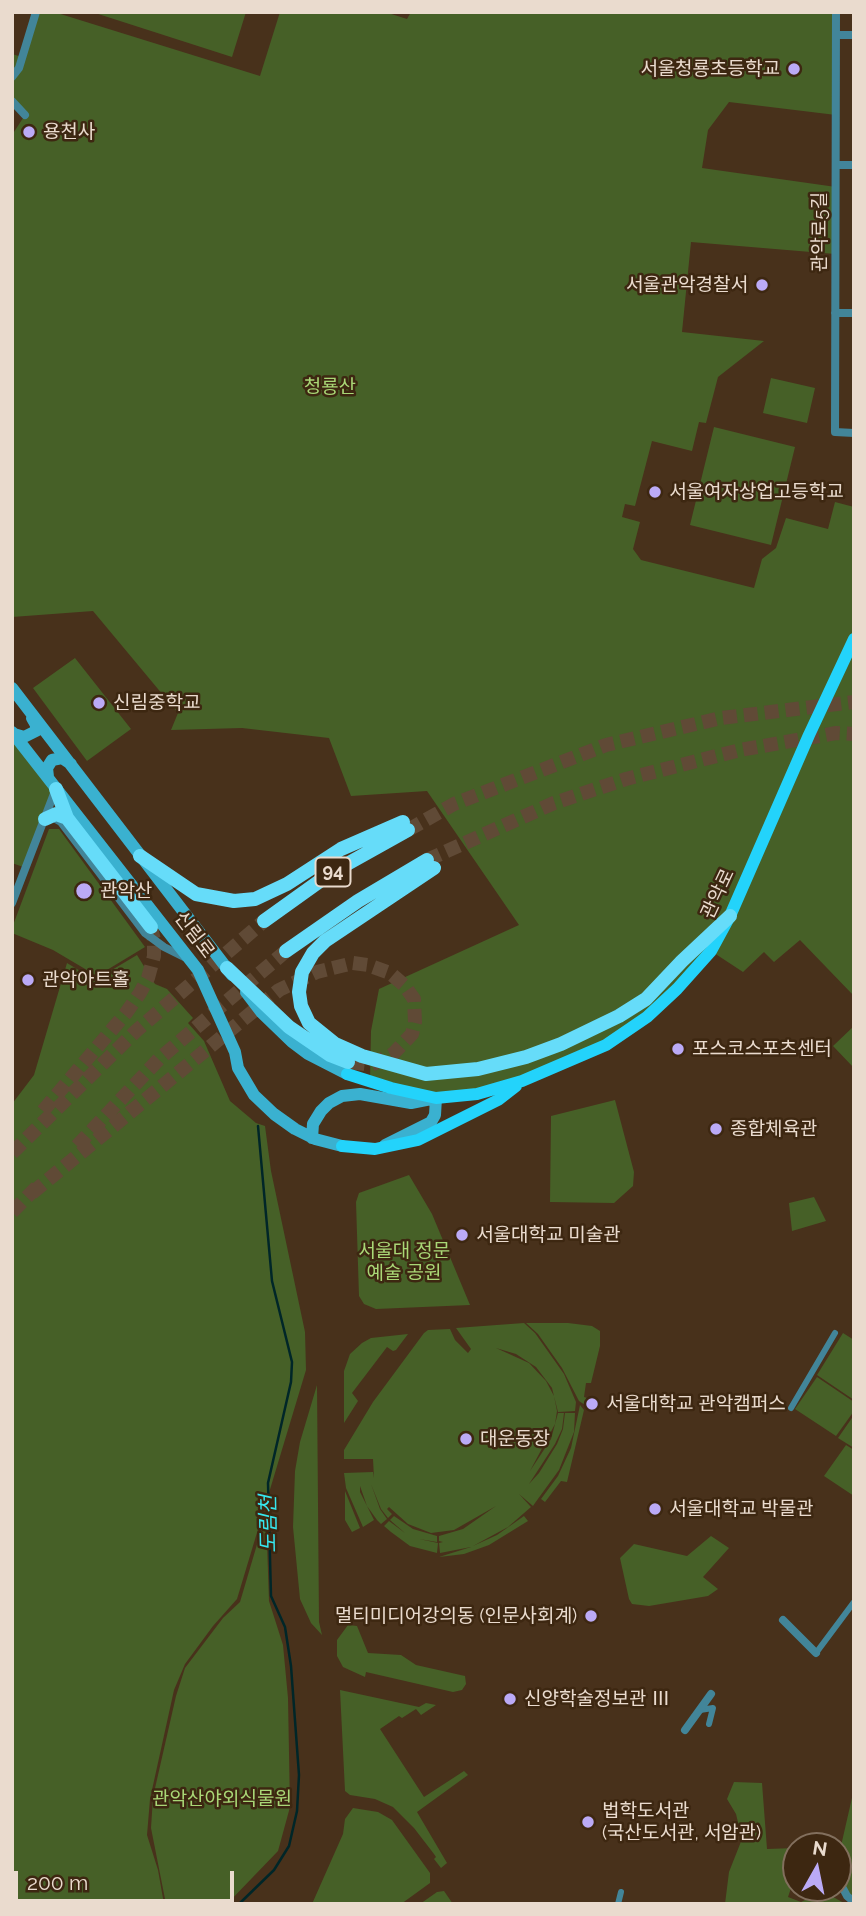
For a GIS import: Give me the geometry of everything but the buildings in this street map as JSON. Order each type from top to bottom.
[{"type":"highway","points":[[52,783],[67,818],[151,927]]},
{"type":"highway","points":[[44,819],[56,814],[67,818]]},
{"type":"highway","name":"94","points":[[140,856],[196,894],[234,901],[255,898],[287,884],[341,849],[405,826],[331,873],[264,921]]},
{"type":"highway","name":"94","points":[[286,951],[348,908],[430,864],[325,941],[313,953],[302,972],[299,992],[301,1006],[309,1023],[335,1044],[362,1056],[426,1074],[478,1069],[526,1057],[561,1044],[619,1016],[646,999],[730,916]]},
{"type":"highway","points":[[227,968],[289,1027],[348,1068]]},
{"type":"main road","name":"관악로","points":[[348,1068],[436,1098],[477,1094],[522,1081],[606,1045],[647,1017],[711,951],[730,916],[854,639]]},
{"type":"main road","name":"신림로","points":[[12,688],[227,968]]},
{"type":"main road","points":[[13,733],[24,737],[36,731],[36,725],[26,705]]},
{"type":"main road","name":"신림로","points":[[13,733],[198,970],[248,1086],[274,1114],[295,1129],[312,1138],[342,1146]]},
{"type":"main road","points":[[52,783],[47,768],[52,760],[62,758],[72,764]]},
{"type":"main road","name":"관악로","points":[[342,1146],[375,1149],[418,1140],[498,1100],[522,1081]]},
{"type":"main road","points":[[312,1138],[313,1124],[321,1111],[342,1096],[360,1094],[411,1103],[436,1098],[435,1115],[430,1122],[375,1149]]},
{"type":"street","points":[[12,77],[22,57],[36,12]]},
{"type":"street","name":"관악로5길","points":[[836,12],[835,432],[854,433]]},
{"type":"street","points":[[836,35],[854,35]]},
{"type":"street","points":[[12,54],[22,57]]},
{"type":"street","points":[[12,101],[25,115]]},
{"type":"street","points":[[836,165],[854,165]]},
{"type":"street","points":[[835,313],[854,313]]},
{"type":"street","points":[[13,900],[44,819],[52,783]]},
{"type":"street","points":[[44,819],[52,817],[61,821],[145,933],[164,947],[188,958]]},
{"type":"street","points":[[791,1408],[835,1333]]},
{"type":"street","points":[[783,1620],[816,1653],[854,1602]]},
{"type":"street","points":[[685,1730],[711,1694]]},
{"type":"street","points":[[700,1710],[713,1708],[709,1724]]},
{"type":"street","points":[[618,1904],[621,1892]]},
{"type":"green space","name":"청룡산","points":[[36,12],[54,12],[260,76],[280,12],[385,12],[407,19],[411,12],[836,12],[836,115],[729,102],[708,130],[702,168],[836,187],[835,254],[691,242],[682,332],[764,341],[718,377],[706,423],[699,422],[692,451],[652,441],[635,506],[625,504],[622,517],[640,522],[633,549],[641,560],[754,588],[762,559],[776,548],[786,518],[828,529],[835,502],[854,507],[854,996],[800,940],[774,962],[764,952],[743,972],[711,951],[677,989],[606,1045],[522,1081],[455,1097],[370,1082],[371,1031],[379,989],[519,925],[427,791],[351,796],[329,738],[242,728],[171,730],[178,713],[93,611],[12,617],[12,135],[25,115],[12,101],[12,54],[22,57]]},
{"type":"green space","points":[[92,12],[246,12],[232,57]]},
{"type":"green space","points":[[771,378],[815,388],[807,423],[763,413]]},
{"type":"green space","points":[[714,427],[795,447],[771,545],[690,525]]},
{"type":"green space","points":[[75,658],[131,729],[87,761],[33,688]]},
{"type":"green space","points":[[12,739],[56,789],[26,868],[12,863]]},
{"type":"green space","points":[[49,829],[59,829],[145,947],[97,976],[53,950],[12,933]]},
{"type":"green space","points":[[137,955],[155,984],[167,989],[193,1018],[188,1023],[204,1041],[230,1101],[256,1123],[265,1126],[271,1171],[305,1332],[306,1370],[237,1599],[185,1664],[174,1690],[150,1799],[147,1835],[158,1870],[164,1904],[12,1904],[12,1104],[34,1075],[67,963],[95,980]]},
{"type":"green space","points":[[854,1026],[854,1068],[833,1046]]},
{"type":"green space","points":[[615,1100],[634,1172],[633,1186],[614,1203],[550,1202],[551,1116]]},
{"type":"green space","name":"서울대 정문 예술 공원","points":[[409,1175],[432,1214],[470,1305],[376,1309],[364,1304],[359,1296],[356,1202],[359,1193]]},
{"type":"green space","points":[[814,1197],[826,1221],[792,1231],[789,1203]]},
{"type":"green space","name":"대운동장","points":[[524,1323],[535,1333],[564,1374],[576,1402],[575,1411],[558,1412],[554,1396],[557,1411],[555,1424],[530,1471],[551,1439],[558,1413],[564,1413],[562,1429],[529,1484],[557,1444],[563,1429],[565,1413],[575,1413],[574,1432],[559,1470],[533,1506],[519,1494],[531,1507],[508,1527],[473,1546],[497,1535],[524,1516],[528,1521],[489,1545],[464,1554],[439,1557],[471,1547],[440,1553],[439,1543],[443,1542],[439,1541],[439,1536],[463,1529],[496,1506],[454,1530],[431,1533],[408,1524],[389,1507],[387,1509],[392,1514],[388,1518],[381,1509],[371,1484],[380,1509],[387,1519],[381,1524],[367,1506],[374,1520],[363,1527],[346,1488],[344,1473],[373,1472],[374,1478],[373,1459],[344,1459],[344,1450],[373,1402],[424,1333],[428,1330],[450,1329],[455,1340],[468,1353],[471,1349],[456,1328]],"holes":[[[496,1348],[516,1354],[536,1367],[552,1388],[554,1396],[546,1381],[529,1363]]]},
{"type":"green space","points":[[526,1323],[568,1323],[592,1326],[600,1331],[600,1346],[591,1383],[586,1383],[585,1405],[579,1401],[562,1368],[538,1334]]},
{"type":"green space","points":[[843,1333],[854,1340],[854,1400],[817,1375]]},
{"type":"green space","points":[[408,1334],[396,1350],[387,1347],[352,1393],[358,1401],[344,1423],[344,1371],[350,1354],[371,1338]]},
{"type":"green space","points":[[817,1377],[854,1402],[854,1411],[836,1436],[795,1409]]},
{"type":"green space","points":[[317,1385],[319,1622],[322,1635],[311,1623],[300,1599],[293,1527],[295,1471],[300,1442]]},
{"type":"green space","points":[[580,1405],[584,1410],[567,1482],[561,1481],[545,1502],[541,1499],[558,1476],[571,1448]]},
{"type":"green space","points":[[854,1415],[854,1448],[838,1438]]},
{"type":"green space","points":[[846,1445],[854,1450],[854,1496],[824,1476]]},
{"type":"green space","points":[[345,1491],[360,1528],[352,1532],[345,1520]]},
{"type":"green space","name":"관악산야외식물원","points":[[266,1514],[269,1601],[283,1645],[288,1698],[290,1807],[278,1851],[227,1904],[166,1904],[151,1828],[153,1797],[176,1696],[185,1668],[223,1618],[240,1602]]},
{"type":"green space","points":[[394,1516],[413,1529],[437,1536],[437,1542],[419,1539],[438,1543],[437,1553],[410,1546],[384,1526],[389,1521],[405,1533],[390,1520]]},
{"type":"green space","points":[[711,1536],[729,1548],[703,1577],[718,1589],[708,1596],[649,1606],[632,1604],[620,1558],[634,1544],[687,1556]]},
{"type":"green space","points":[[348,1625],[357,1626],[368,1653],[401,1655],[416,1665],[465,1676],[466,1684],[462,1690],[453,1692],[366,1672],[365,1677],[343,1667],[337,1656],[337,1640]]},
{"type":"green space","points":[[340,1690],[419,1707],[426,1703],[436,1705],[421,1715],[416,1709],[402,1718],[399,1716],[380,1729],[424,1797],[464,1771],[468,1775],[417,1812],[447,1863],[441,1868],[414,1828],[393,1807],[375,1799],[350,1795],[345,1791]]},
{"type":"green space","points":[[734,1782],[762,1783],[767,1849],[782,1848],[782,1902],[846,1904],[725,1904],[729,1872],[742,1839],[736,1814],[727,1799]]},
{"type":"green space","points":[[854,1789],[854,1902],[852,1832],[844,1832]]},
{"type":"green space","points":[[353,1808],[378,1812],[392,1820],[430,1873],[430,1883],[401,1904],[312,1904],[343,1834],[345,1819]]},
{"type":"green space","points":[[444,1891],[453,1904],[420,1904],[437,1892]]},
{"type":"waterway","name":"도림천","points":[[239,1904],[274,1870],[289,1846],[297,1811],[299,1775],[291,1666],[285,1627],[271,1596],[268,1483],[291,1382],[292,1362],[272,1281],[258,1126]]},
{"type":"tunnel","points":[[408,830],[454,804],[606,745],[721,718],[854,702]]},
{"type":"tunnel","points":[[427,860],[554,803],[626,779],[740,750],[836,733],[854,734]]},
{"type":"tunnel","points":[[12,1153],[136,1031],[264,921]]},
{"type":"tunnel","points":[[43,1111],[140,993],[148,978],[154,956],[151,928]]},
{"type":"tunnel","points":[[77,1146],[159,1059],[286,951]]},
{"type":"tunnel","points":[[32,1193],[279,990],[317,972],[353,963],[390,973],[404,985],[414,999],[415,1022],[412,1034],[393,1054],[371,1065],[348,1062]]},
{"type":"tunnel","points":[[12,1212],[38,1186]]},
{"type":"place","name":"서울청룡초등학교","points":[[794,69]]},
{"type":"place","name":"용천사","points":[[29,132]]},
{"type":"place","name":"서울관악경찰서","points":[[762,285]]},
{"type":"place","name":"서울여자상업고등학교","points":[[655,492]]},
{"type":"place","name":"신림중학교","points":[[99,703]]},
{"type":"place","name":"관악산","points":[[84,891]]},
{"type":"place","name":"관악아트홀","points":[[28,980]]},
{"type":"place","name":"포스코스포츠센터","points":[[678,1049]]},
{"type":"place","name":"종합체육관","points":[[716,1129]]},
{"type":"place","name":"서울대학교 미술관","points":[[462,1235]]},
{"type":"place","name":"서울대학교 관악캠퍼스","points":[[592,1404]]},
{"type":"place","name":"대운동장","points":[[466,1439]]},
{"type":"place","name":"서울대학교 박물관","points":[[655,1509]]},
{"type":"place","name":"멀티미디어강의동 (인문사회계)","points":[[591,1616]]},
{"type":"place","name":"신양학술정보관 Ⅲ","points":[[510,1699]]},
{"type":"place","name":"법학도서관 (국산도서관, 서암관)","points":[[588,1822]]}]
